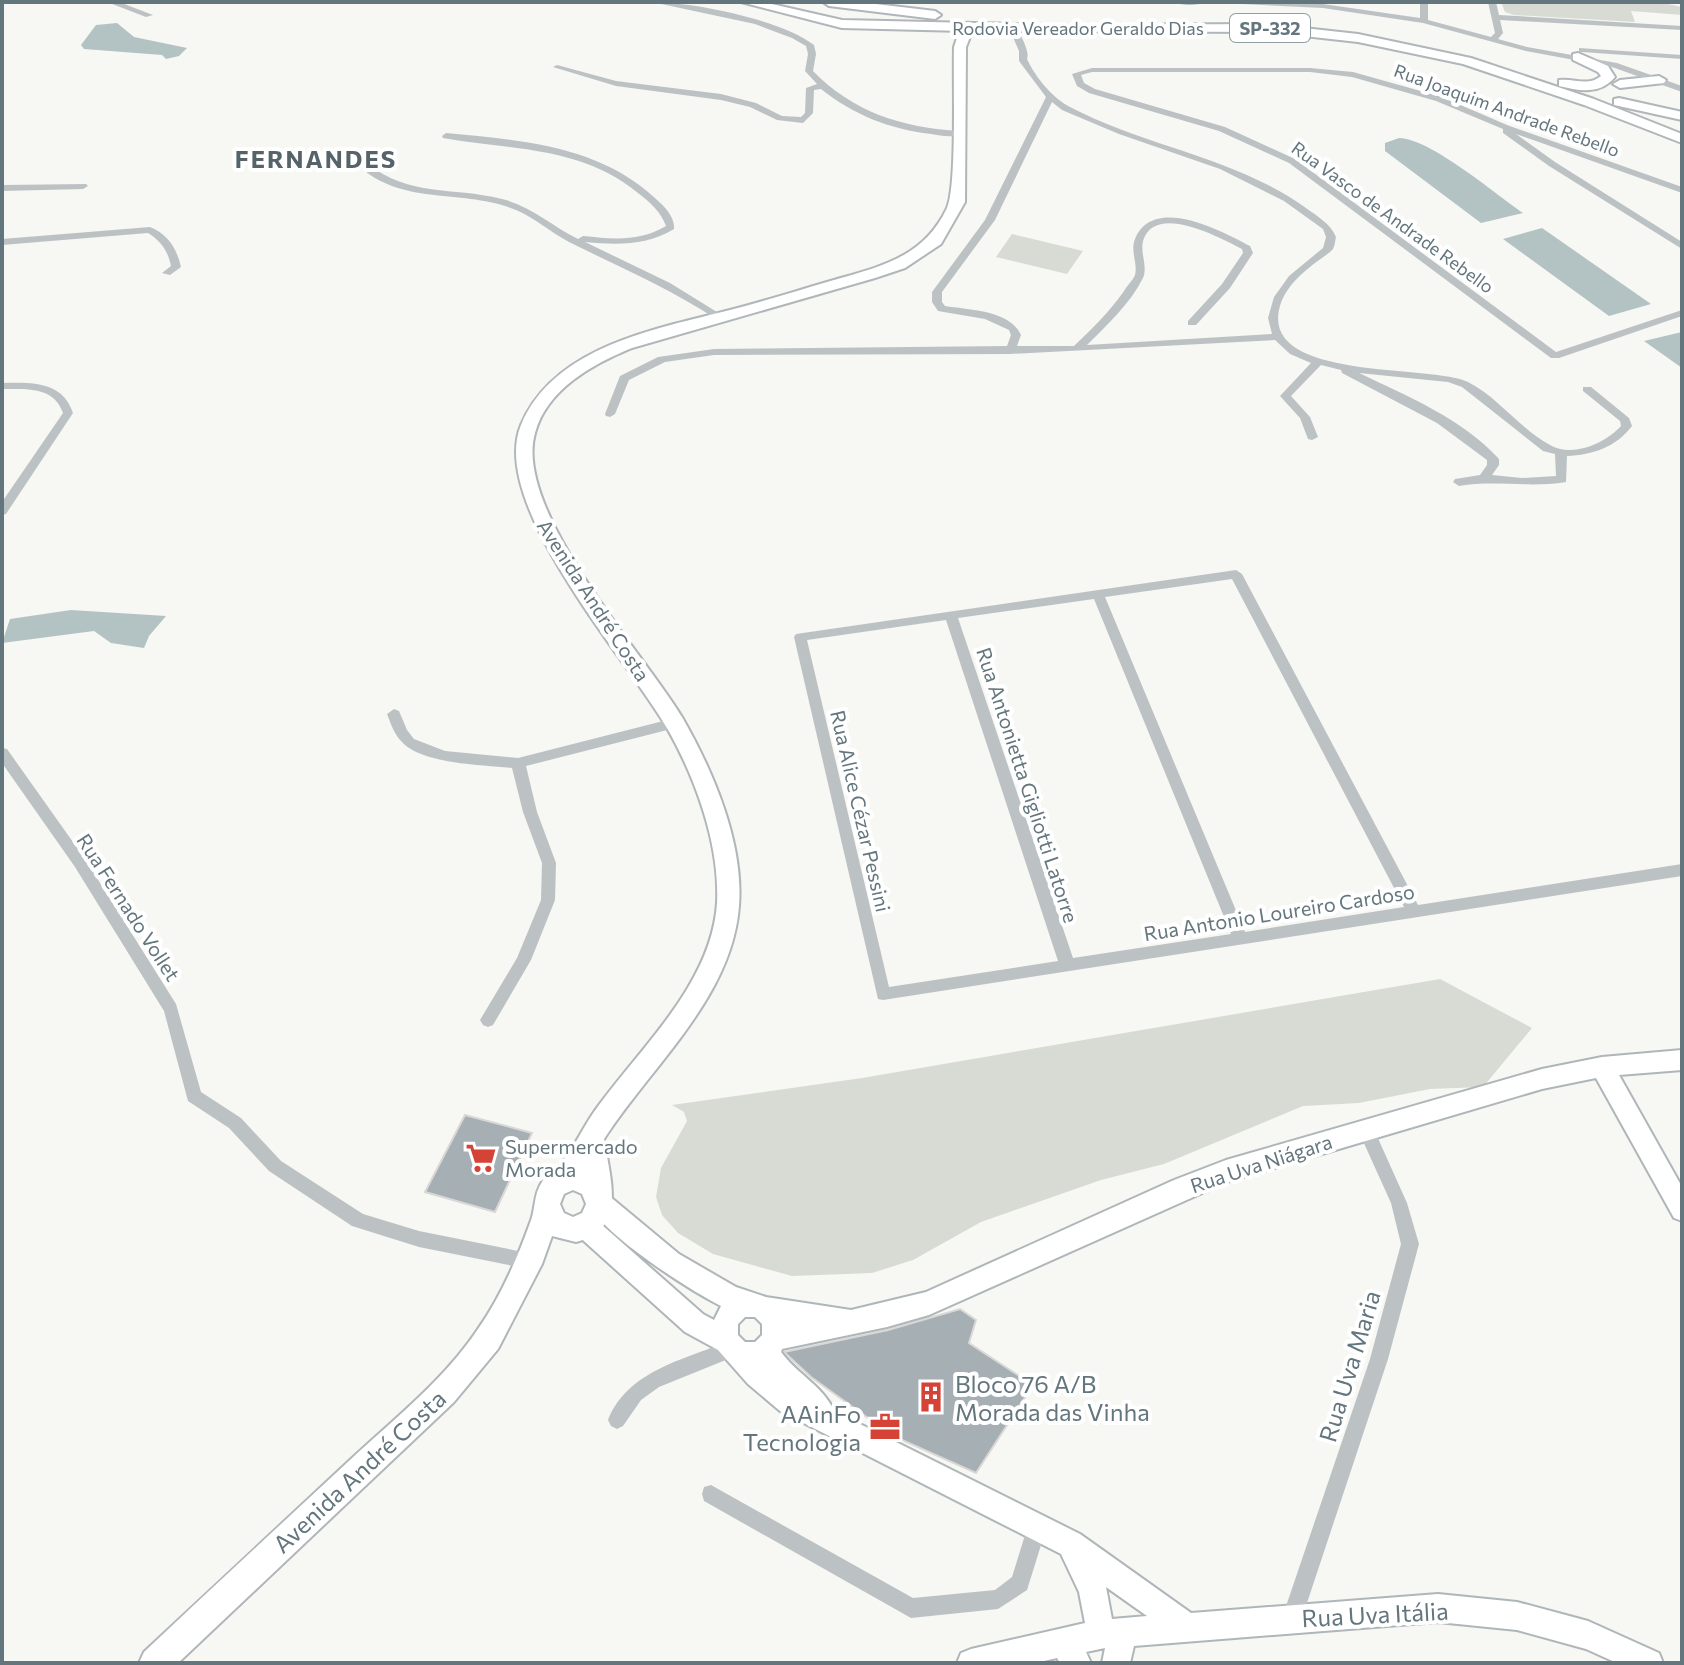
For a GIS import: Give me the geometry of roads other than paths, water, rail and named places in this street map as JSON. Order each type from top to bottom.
[{"type":"main road","name":"Rodovia Vereador Geraldo Dias","points":[[747,2],[842,24],[1268,28],[1358,38],[1466,61],[1589,102],[1680,138]]},
{"type":"main road","name":"Rodovia Vereador Geraldo Dias","points":[[829,2],[1012,21],[1247,20],[1343,30],[1435,46],[1682,116]]},
{"type":"main road","points":[[842,24],[828,16],[828,11],[841,6],[874,7]]},
{"type":"main road","points":[[924,27],[945,33],[960,47],[964,35],[986,27]]},
{"type":"main road","name":"Avenida André Costa","points":[[155,1663],[444,1392],[488,1339],[530,1258],[579,1214],[547,1199],[563,1182],[702,984],[720,945],[728,908],[727,872],[695,763],[675,723],[541,520],[530,497],[523,469],[529,421],[558,385],[573,372],[643,337],[900,265],[936,241],[958,202],[960,47]]},
{"type":"main road","points":[[1535,76],[1578,86],[1605,82],[1608,77],[1603,69],[1585,58]]},
{"type":"main road","points":[[1621,67],[1619,90],[1626,97],[1653,110]]},
{"type":"main road","points":[[1620,84],[1659,80]]},
{"type":"main road","name":"Rua Uva Niágara","points":[[747,1346],[929,1303],[1226,1171],[1542,1079],[1602,1067],[1682,1060]]},
{"type":"main road","points":[[1602,1067],[1682,1210]]},
{"type":"main road","points":[[579,1214],[591,1139]]},
{"type":"main road","points":[[563,1182],[581,1179],[596,1188],[579,1214]]},
{"type":"main road","points":[[579,1214],[694,1323],[747,1346]]},
{"type":"main road","name":"Rua Uva Niágara","points":[[579,1214],[717,1294],[758,1307],[857,1321]]},
{"type":"main road","points":[[747,1346],[775,1322],[758,1307],[742,1306],[725,1324],[747,1346],[758,1378],[806,1413],[1070,1544],[1188,1628]]},
{"type":"main road","points":[[1070,1544],[1112,1633],[1116,1663]]},
{"type":"main road","name":"Rua Uva Itália","points":[[971,1663],[1070,1652],[1112,1633],[1438,1608],[1517,1616],[1588,1635],[1649,1663]]},
{"type":"street","points":[[111,2],[149,15]]},
{"type":"street","points":[[656,2],[737,19],[804,41],[810,45],[812,54],[809,71],[821,86],[880,122],[898,128],[957,134]]},
{"type":"street","points":[[1179,2],[1200,2]]},
{"type":"street","points":[[1242,2],[1355,6],[1526,49],[1621,67],[1682,89]]},
{"type":"street","points":[[1424,2],[1424,21]]},
{"type":"street","points":[[1492,2],[1499,33],[1493,40]]},
{"type":"street","points":[[1497,17],[1682,28]]},
{"type":"street","points":[[1013,28],[1023,51],[1023,61],[1051,96],[1065,108],[1122,132],[1223,167],[1319,219],[1331,237],[1328,249],[1299,269],[1274,310],[1276,337],[1289,350],[1334,366],[1450,379],[1466,385],[1547,449],[1561,453],[1597,447],[1613,440],[1627,426],[1625,420],[1587,389]]},
{"type":"street","points":[[1526,49],[1682,57]]},
{"type":"street","points":[[1585,58],[1600,51]]},
{"type":"street","points":[[1621,67],[1608,59],[1627,53]]},
{"type":"street","points":[[557,67],[616,83],[753,105],[780,118],[795,121],[803,120],[809,113],[810,88],[821,86]]},
{"type":"street","name":"Rua Joaquim Andrade Rebello","points":[[1079,71],[1310,70],[1353,75],[1439,99],[1504,127],[1682,190]]},
{"type":"street","name":"Rua Vasco de Andrade Rebello","points":[[1079,71],[1077,80],[1092,91],[1222,129],[1304,168],[1555,356],[1682,313]]},
{"type":"street","points":[[1010,351],[1016,335],[1013,328],[988,316],[942,309],[937,302],[937,292],[990,220],[1051,96]]},
{"type":"street","points":[[1504,127],[1552,164],[1682,246]]},
{"type":"street","points":[[446,136],[568,152],[641,188],[668,216],[671,227],[652,240],[628,243],[570,238]]},
{"type":"street","points":[[1552,164],[1576,152]]},
{"type":"street","points":[[363,165],[374,176],[416,191],[501,201],[520,208],[570,238],[694,298],[720,317]]},
{"type":"street","points":[[2,188],[83,186]]},
{"type":"street","points":[[1077,349],[1112,315],[1140,275],[1137,245],[1142,233],[1152,223],[1163,219],[1177,221],[1247,248],[1248,253],[1226,286],[1192,323]]},
{"type":"street","points":[[2,242],[150,230],[157,233],[173,254],[176,267],[167,273]]},
{"type":"street","points":[[610,414],[624,378],[662,359],[714,352],[1010,351],[1276,337]]},
{"type":"street","points":[[1312,437],[1305,417],[1285,396],[1318,362]]},
{"type":"street","points":[[1334,366],[1433,413],[1470,438],[1493,459],[1493,465],[1484,478]]},
{"type":"street","points":[[2,386],[52,390],[61,396],[68,413],[2,511]]},
{"type":"street","points":[[1459,482],[1484,478],[1522,482],[1562,479],[1561,453]]},
{"type":"street","points":[[951,615],[1236,574],[1413,910]]},
{"type":"street","points":[[1098,594],[1240,938]]},
{"type":"street","name":"Rua Alice Cézar Pessini","points":[[883,994],[800,637],[951,615]]},
{"type":"street","name":"Rua Antonietta Gigliotti Latorre","points":[[951,615],[1068,967]]},
{"type":"street","points":[[394,714],[409,742],[444,756],[518,763],[675,723]]},
{"type":"street","name":"Rua Fernado Vollet","points":[[2,753],[80,863],[171,1009],[194,1096],[235,1123],[275,1166],[358,1220],[419,1239],[530,1258]]},
{"type":"street","points":[[488,1020],[524,960],[548,900],[549,863],[530,812],[518,763]]},
{"type":"street","name":"Rua Antonio Loureiro Cardoso","points":[[883,994],[1682,870]]},
{"type":"street","name":"Rua Uva Maria","points":[[1292,1618],[1379,1359],[1410,1244],[1399,1203],[1366,1130]]},
{"type":"street","points":[[617,1420],[635,1394],[653,1381],[747,1346]]},
{"type":"street","points":[[711,1494],[911,1608],[998,1599],[1020,1583],[1037,1526]]},
{"type":"place","name":"Supermercado Morada","points":[[481,1158]]},
{"type":"place","name":"Bloco 76 A/B Morada das Vinha","points":[[931,1397]]},
{"type":"place","name":"AAinFo Tecnologia","points":[[885,1427]]},
{"type":"district","name":"FERNANDES","points":[[316,158]]}]
